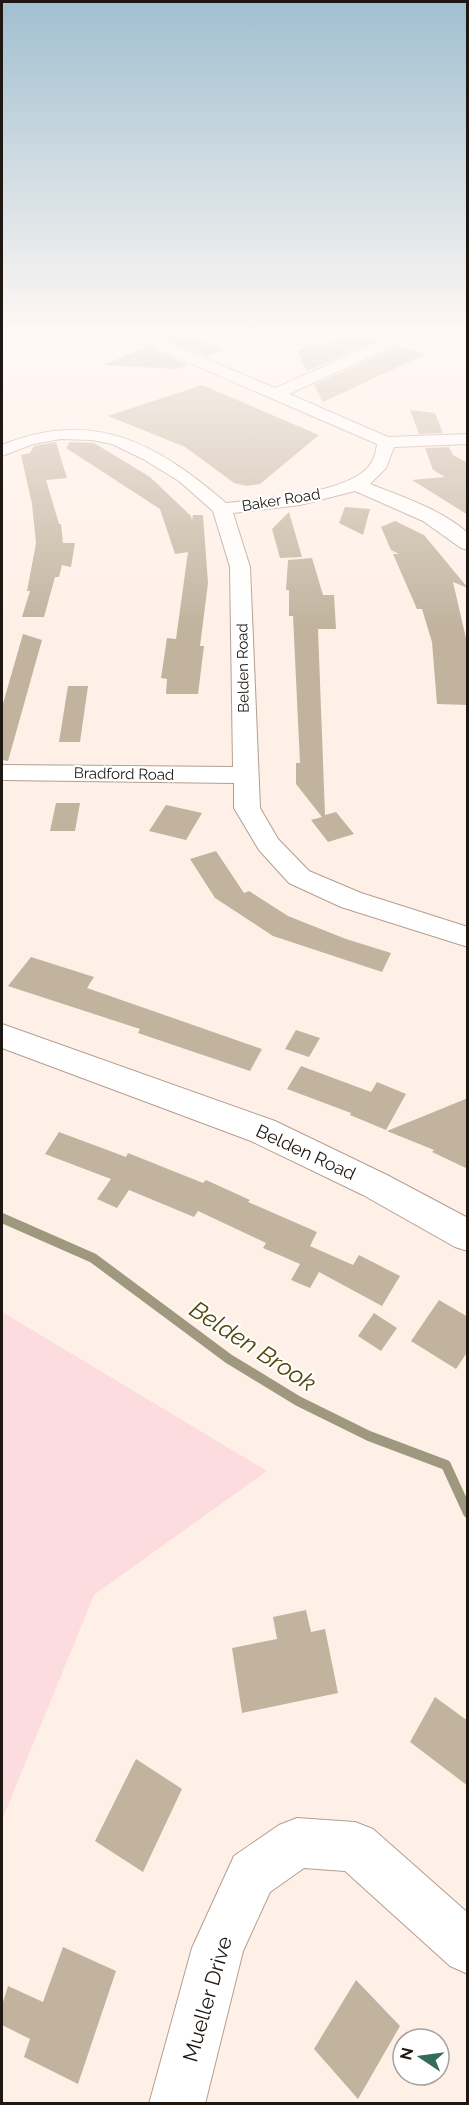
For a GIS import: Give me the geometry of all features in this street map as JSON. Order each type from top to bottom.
[{"type":"street","points":[[360,431],[386,442],[468,440]]},
{"type":"street","points":[[2,451],[29,440],[61,434],[92,435],[117,440],[149,455],[185,477],[222,509]]},
{"type":"street","name":"Baker Road","points":[[222,509],[325,493],[357,485],[373,474],[384,457],[386,442]]},
{"type":"street","points":[[357,485],[435,521],[468,544]]},
{"type":"street","name":"Belden Road","points":[[222,509],[240,567],[247,808],[267,844],[299,877],[351,900],[468,937]]},
{"type":"street","name":"Bradford Road","points":[[2,773],[246,775]]},
{"type":"street","name":"Belden Road","points":[[2,1036],[263,1131],[375,1185],[468,1236]]},
{"type":"street","name":"Mueller Drive","points":[[177,2103],[218,1948],[252,1874],[297,1844],[355,1847],[468,1948]]},
{"type":"shaded area","points":[[2,1312],[267,1471],[94,1595],[2,1820]]},
{"type":"building","points":[[146,431],[310,431],[319,435],[260,484],[247,486],[234,483],[185,447]]},
{"type":"building","points":[[418,431],[443,433],[419,434]]},
{"type":"building","points":[[56,442],[67,478],[46,480],[59,524],[61,524],[63,543],[75,543],[71,567],[62,565],[59,577],[55,577],[44,617],[22,617],[30,591],[27,591],[36,543],[32,504],[21,455],[30,453],[34,446]]},
{"type":"building","points":[[70,442],[94,443],[150,477],[191,516],[192,521],[193,515],[203,515],[208,583],[200,646],[204,646],[198,694],[166,694],[167,679],[161,678],[167,638],[176,639],[188,552],[175,554],[160,509],[66,448]]},
{"type":"building","points":[[449,447],[453,455],[468,463],[468,515],[412,480],[445,477],[433,470],[425,448]]},
{"type":"building","points":[[345,507],[370,509],[363,535],[339,523]]},
{"type":"building","points":[[289,512],[302,557],[280,558],[272,529]]},
{"type":"building","points":[[395,521],[424,535],[468,588],[453,582],[468,647],[468,705],[437,704],[432,642],[422,609],[417,609],[393,554],[399,554],[391,550],[381,527]]},
{"type":"building","points":[[312,558],[323,595],[334,595],[336,629],[318,629],[325,815],[336,812],[354,834],[328,842],[311,820],[322,817],[296,784],[296,763],[300,763],[293,616],[289,616],[289,590],[286,590],[288,560]]},
{"type":"building","points":[[23,634],[42,640],[8,761],[2,760],[2,707]]},
{"type":"building","points":[[68,686],[88,686],[80,742],[59,742]]},
{"type":"building","points":[[56,803],[80,803],[75,831],[50,831]]},
{"type":"building","points":[[166,805],[202,813],[186,840],[149,831]]},
{"type":"building","points":[[216,851],[244,893],[249,891],[288,916],[346,939],[391,953],[382,972],[273,936],[215,898],[190,859]]},
{"type":"building","points":[[31,957],[94,977],[87,988],[262,1049],[250,1071],[138,1033],[140,1029],[8,986]]},
{"type":"building","points":[[296,1030],[320,1038],[309,1057],[285,1049]]},
{"type":"building","points":[[301,1066],[371,1092],[377,1082],[406,1094],[386,1130],[350,1115],[351,1113],[287,1089]]},
{"type":"building","points":[[468,1098],[468,1169],[432,1152],[434,1150],[387,1131]]},
{"type":"building","points":[[59,1132],[126,1157],[128,1153],[203,1183],[206,1180],[250,1200],[248,1202],[317,1232],[310,1246],[353,1265],[359,1255],[400,1276],[382,1306],[319,1272],[310,1288],[291,1280],[300,1264],[263,1248],[266,1243],[198,1211],[194,1217],[129,1190],[117,1208],[97,1199],[111,1179],[45,1154]]},
{"type":"building","points":[[439,1300],[468,1317],[468,1351],[456,1369],[411,1341]]},
{"type":"building","points":[[374,1313],[397,1328],[381,1351],[358,1336]]},
{"type":"building","points":[[306,1610],[311,1632],[325,1629],[338,1693],[242,1713],[232,1648],[277,1639],[273,1617]]},
{"type":"building","points":[[435,1697],[468,1721],[468,1786],[410,1742]]},
{"type":"building","points":[[136,1759],[182,1789],[143,1872],[95,1841]]},
{"type":"building","points":[[63,1947],[116,1971],[78,2084],[24,2057],[30,2039],[2,2025],[2,2005],[8,1986],[43,2002]]},
{"type":"building","points":[[356,1980],[400,2026],[391,2027],[391,2042],[358,2099],[314,2049]]},
{"type":"waterway","name":"Belden Brook","points":[[2,1218],[93,1258],[229,1359],[298,1401],[369,1436],[446,1465],[468,1513]]}]
